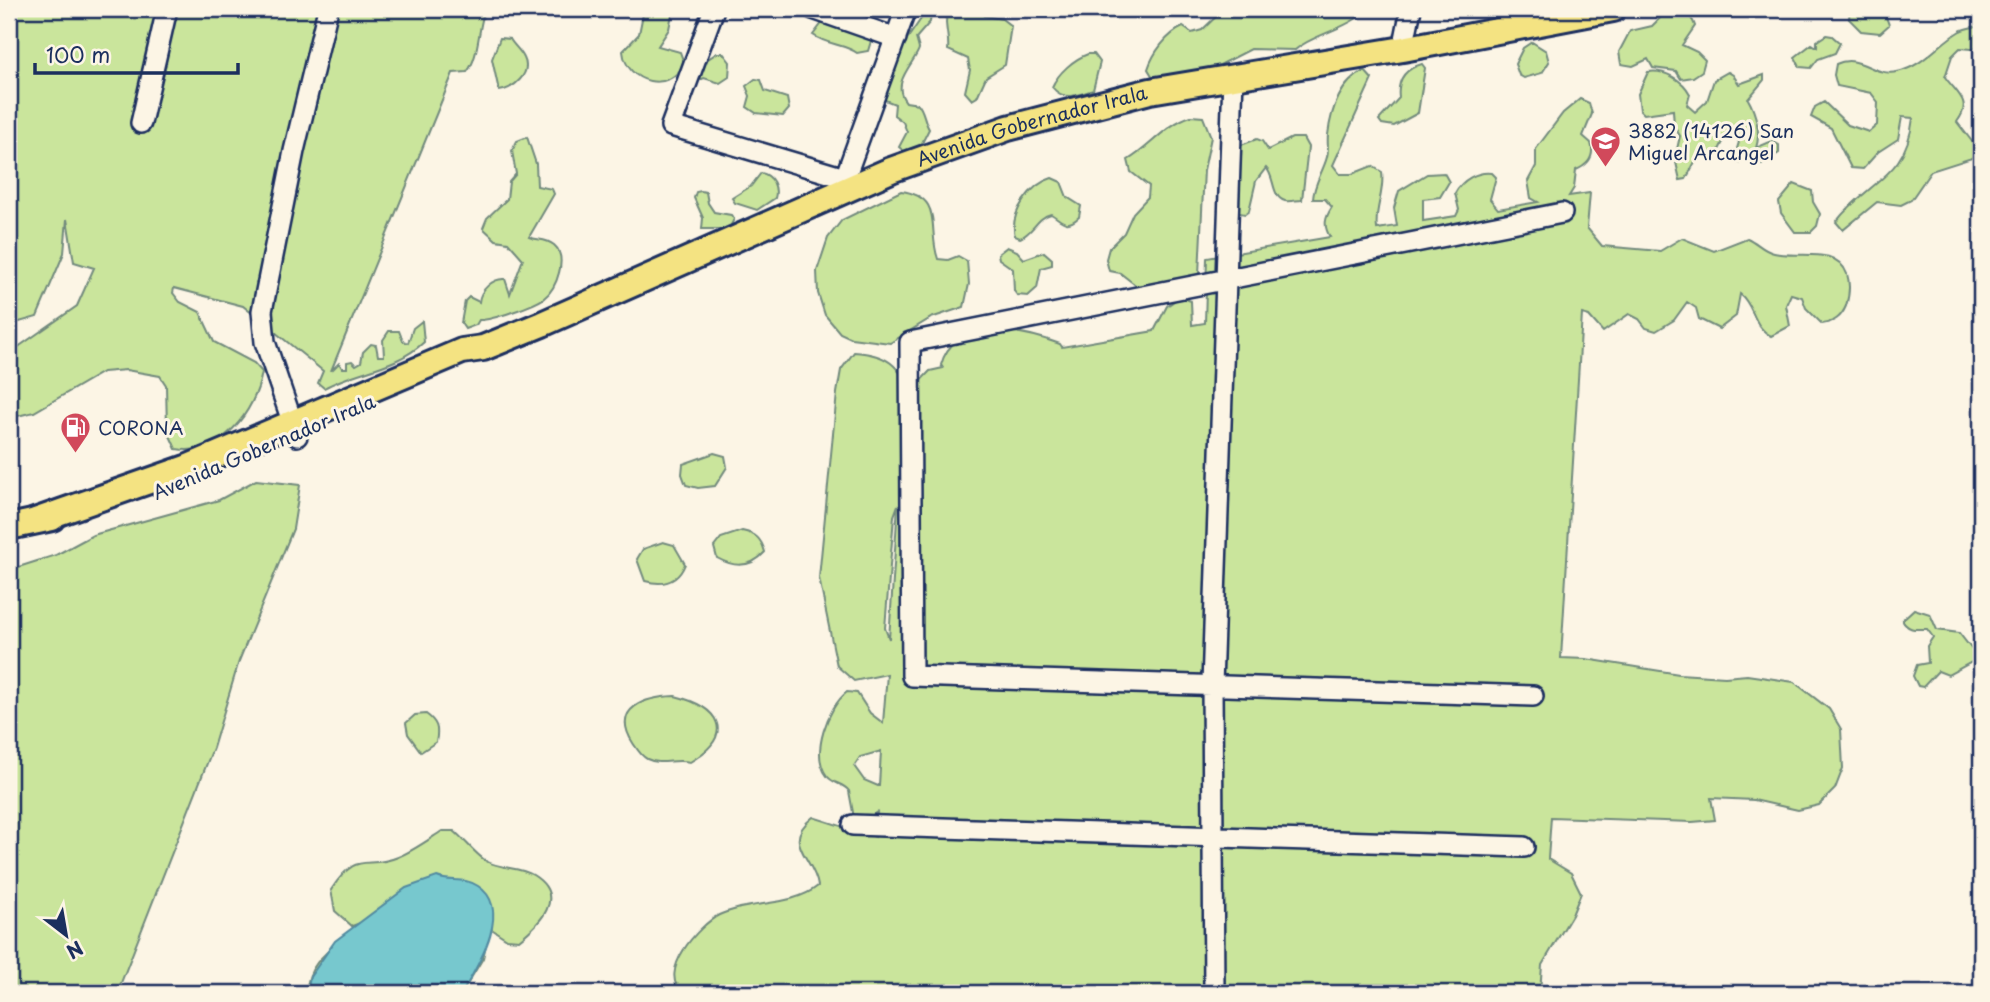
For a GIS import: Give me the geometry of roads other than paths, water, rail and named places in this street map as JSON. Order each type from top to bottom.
[{"type":"main road","name":"Avenida Gobernador Irala","points":[[9,527],[35,521],[295,430],[462,351],[483,348],[842,185],[1008,128],[1150,91],[1403,49],[1614,9]]},
{"type":"street","points":[[141,123],[166,9]]},
{"type":"street","points":[[295,430],[265,342],[262,311],[294,152],[328,9]]},
{"type":"street","points":[[714,9],[671,126],[842,185],[906,9]]},
{"type":"street","points":[[813,9],[896,38]]},
{"type":"street","points":[[1403,49],[1411,9]]},
{"type":"street","points":[[1214,993],[1212,685],[1233,77]]},
{"type":"street","points":[[1533,696],[912,676],[910,342],[1562,213]]},
{"type":"street","points":[[853,825],[1524,847]]},
{"type":"water","points":[[437,877],[467,881],[478,886],[488,896],[493,909],[489,938],[462,993],[307,993],[310,977],[335,941],[406,888]]},
{"type":"place","name":"3882 (14126) San Miguel Arcangel","points":[[1605,169]]},
{"type":"place","name":"CORONA","points":[[75,455]]}]
